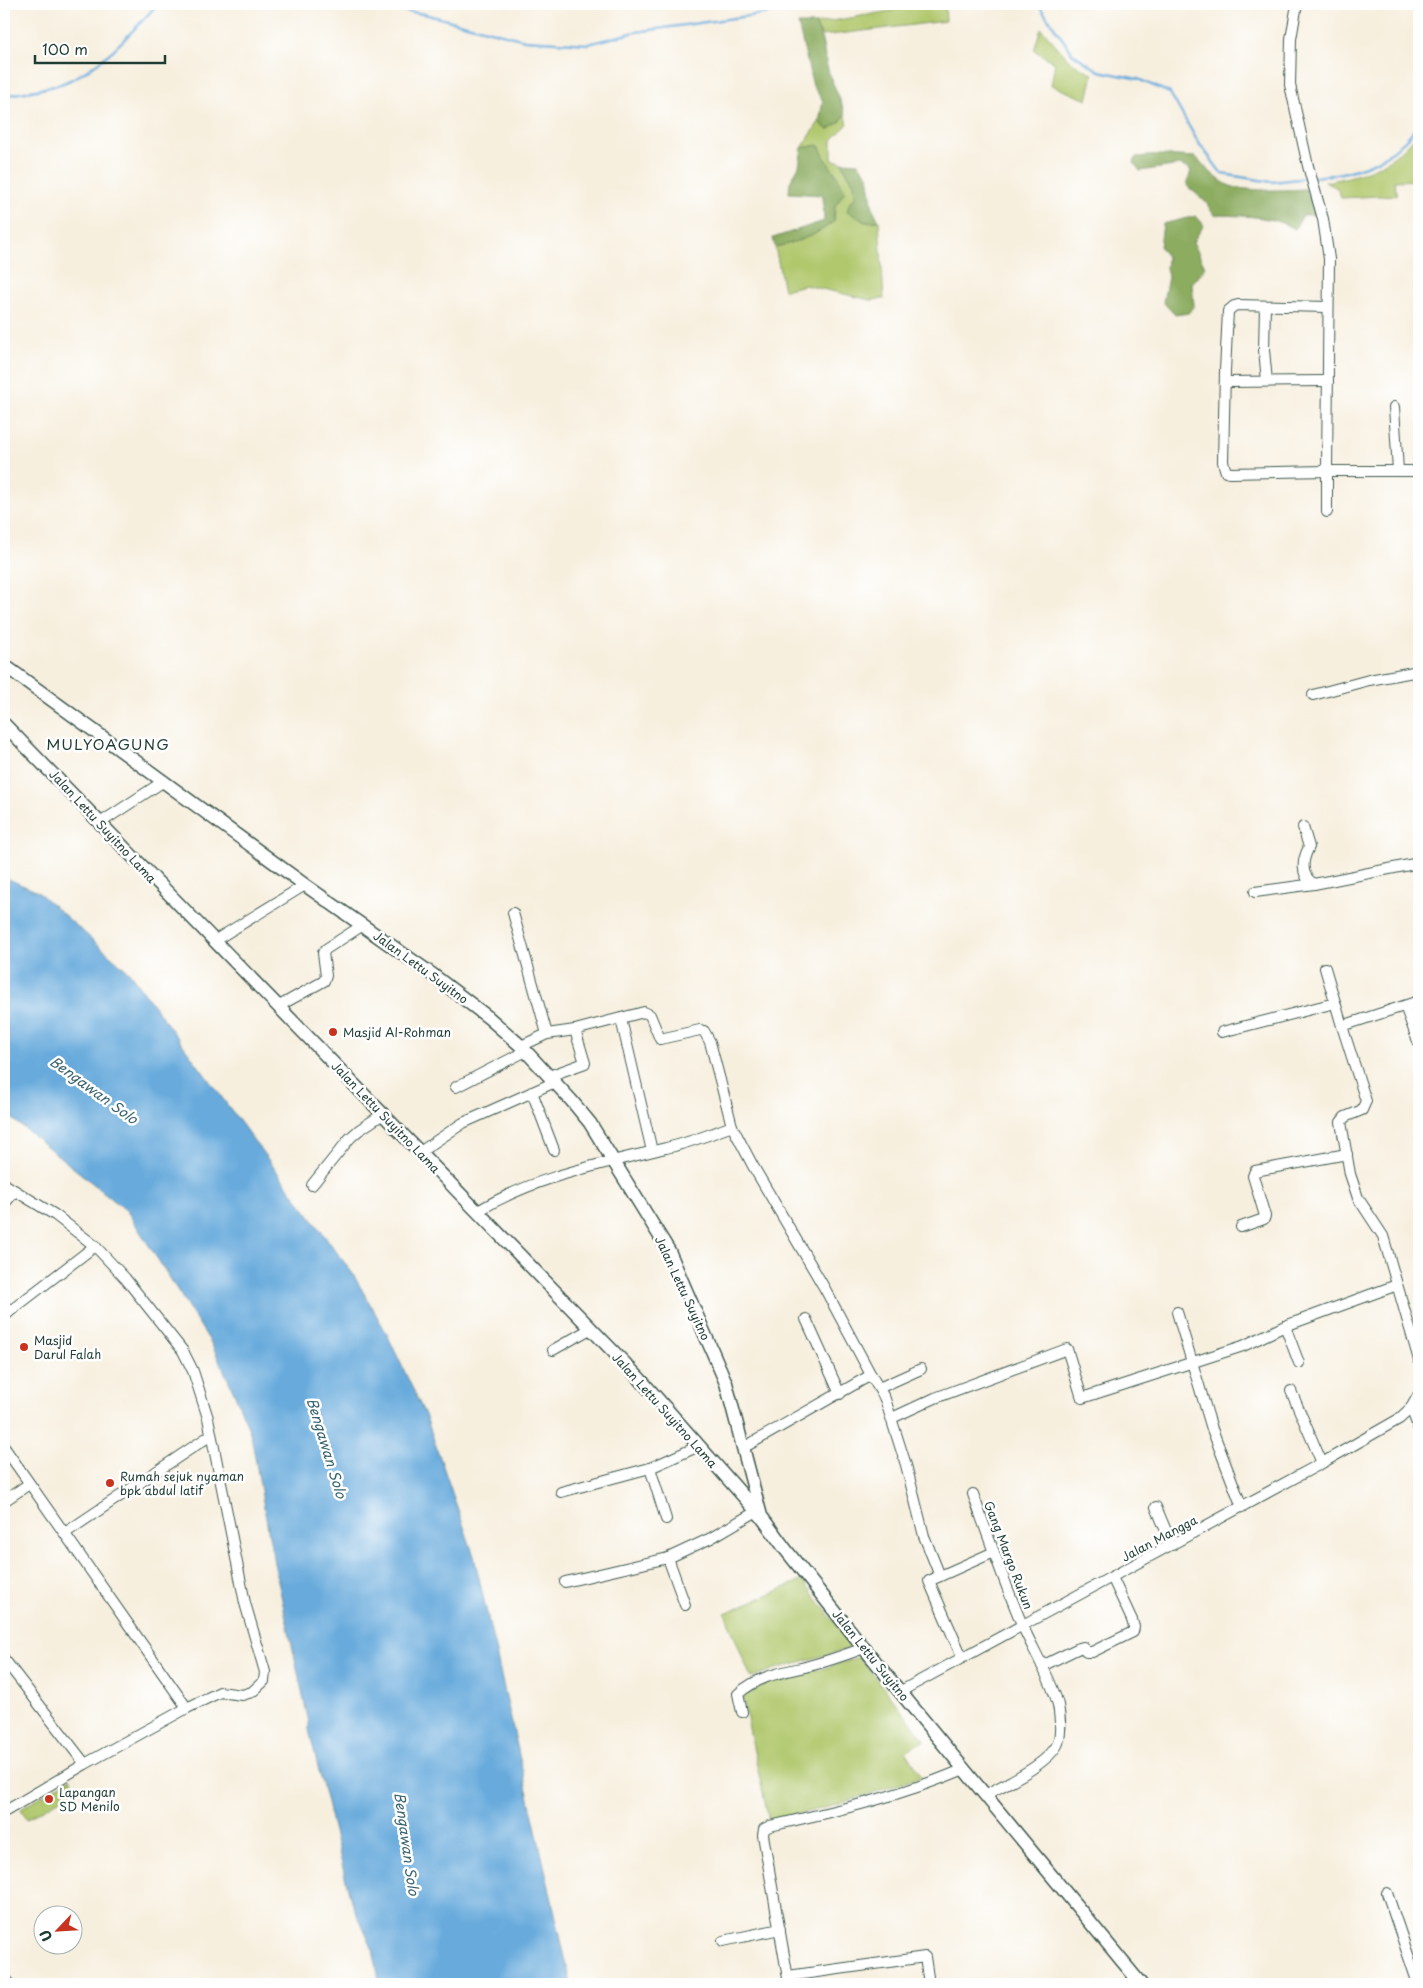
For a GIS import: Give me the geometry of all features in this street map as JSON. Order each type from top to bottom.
[{"type":"main road","name":"Jalan Lettu Suyitno","points":[[4,665],[305,885],[433,975],[489,1018],[524,1049],[590,1123],[614,1159],[669,1251],[726,1383],[759,1513],[864,1648],[1141,1984]]},
{"type":"main road","name":"Jalan Lettu Suyitno Lama","points":[[4,724],[25,743],[214,941],[640,1379],[759,1513]]},
{"type":"main road","points":[[731,1482],[742,1488],[748,1484],[750,1474]]},
{"type":"street","points":[[1297,4],[1292,39],[1290,85],[1326,236],[1328,259],[1327,512]]},
{"type":"street","points":[[1328,307],[1234,306],[1228,311],[1223,462],[1226,472],[1419,471]]},
{"type":"street","points":[[1265,306],[1264,350],[1267,381]]},
{"type":"street","points":[[1225,382],[1328,380]]},
{"type":"street","points":[[1394,407],[1398,471]]},
{"type":"street","points":[[1313,695],[1369,680],[1419,671]]},
{"type":"street","points":[[100,823],[164,781]]},
{"type":"street","points":[[1303,827],[1309,847],[1304,857],[1303,868],[1310,882],[1314,884]]},
{"type":"street","points":[[1255,892],[1314,884],[1419,863]]},
{"type":"street","points":[[214,941],[305,885]]},
{"type":"street","points":[[513,913],[547,1034]]},
{"type":"street","points":[[278,1006],[324,981],[326,976],[323,953],[326,949],[363,925]]},
{"type":"street","points":[[1325,968],[1366,1101],[1362,1110],[1345,1116],[1341,1122],[1350,1174],[1358,1198],[1383,1236],[1419,1360]]},
{"type":"street","points":[[1342,1026],[1419,1001]]},
{"type":"street","points":[[1222,1032],[1335,1003]]},
{"type":"street","points":[[1405,1006],[1419,1044]]},
{"type":"street","points":[[456,1087],[547,1034],[575,1030],[644,1012],[648,1013],[660,1039],[700,1030],[704,1031],[710,1042],[732,1126],[753,1166],[826,1289],[879,1388],[892,1418],[924,1536],[940,1576]]},
{"type":"street","points":[[621,1018],[652,1151]]},
{"type":"street","points":[[420,1152],[463,1123],[532,1092],[552,1079],[585,1063],[575,1030]]},
{"type":"street","points":[[532,1092],[554,1150]]},
{"type":"street","points":[[312,1185],[350,1138],[383,1114]]},
{"type":"street","points":[[478,1211],[516,1190],[614,1159],[668,1148],[732,1126]]},
{"type":"street","points":[[1241,1227],[1264,1220],[1253,1176],[1255,1171],[1346,1154]]},
{"type":"street","points":[[4,1184],[55,1215],[95,1246],[126,1278],[183,1351],[193,1371],[208,1418],[245,1603],[265,1672],[264,1681],[252,1692],[242,1695],[220,1692],[85,1764],[4,1812]]},
{"type":"street","points":[[4,1204],[15,1191]]},
{"type":"street","points":[[6,1311],[95,1246]]},
{"type":"street","points":[[892,1418],[976,1382],[1067,1349],[1082,1398],[1255,1341],[1285,1326],[1397,1286]]},
{"type":"street","points":[[1177,1312],[1212,1430],[1242,1507]]},
{"type":"street","points":[[806,1319],[840,1394]]},
{"type":"street","points":[[1285,1326],[1299,1363]]},
{"type":"street","points":[[553,1350],[590,1328]]},
{"type":"street","points":[[879,1388],[921,1369]]},
{"type":"street","points":[[743,1448],[871,1375]]},
{"type":"street","points":[[1291,1391],[1322,1464]]},
{"type":"street","name":"Jalan Mangga","points":[[901,1691],[1322,1464],[1399,1419],[1411,1408],[1419,1394]]},
{"type":"street","points":[[1411,1408],[1419,1429]]},
{"type":"street","points":[[65,1533],[211,1435]]},
{"type":"street","points":[[561,1492],[650,1468],[699,1446]]},
{"type":"street","points":[[4,1447],[187,1708]]},
{"type":"street","points":[[650,1468],[666,1520]]},
{"type":"street","points":[[4,1501],[30,1484]]},
{"type":"street","name":"Gang Margo Rukun","points":[[972,1494],[1023,1624],[1058,1704],[1060,1734],[1057,1744],[1049,1755],[1032,1769],[985,1795]]},
{"type":"street","points":[[1156,1507],[1172,1545]]},
{"type":"street","points":[[566,1582],[668,1558],[712,1538],[759,1513]]},
{"type":"street","points":[[962,1657],[929,1581],[994,1552]]},
{"type":"street","points":[[668,1558],[685,1605]]},
{"type":"street","points":[[1042,1666],[1079,1648],[1083,1647],[1086,1652],[1092,1652],[1133,1632],[1132,1620],[1112,1577]]},
{"type":"street","points":[[742,1712],[738,1694],[749,1684],[771,1674],[832,1659],[864,1648]]},
{"type":"street","points":[[4,1659],[85,1764]]},
{"type":"street","points":[[929,1984],[924,1957],[788,1980],[763,1835],[764,1830],[770,1826],[864,1803],[939,1780],[964,1769]]},
{"type":"street","points":[[1387,1893],[1418,1984]]},
{"type":"street","points":[[723,1941],[780,1929]]},
{"type":"street","points":[[4,1977],[10,1984]]},
{"type":"green space","points":[[931,4],[945,4],[946,21],[822,36],[815,24]]},
{"type":"green space","points":[[798,24],[815,24],[821,36],[829,73],[845,114],[841,121],[828,130],[819,122],[823,101],[813,86]]},
{"type":"green space","points":[[1041,28],[1070,61],[1093,74],[1087,100],[1051,85],[1055,63],[1034,50]]},
{"type":"green space","points":[[845,114],[848,124],[832,140],[832,160],[843,162],[844,168],[854,183],[855,199],[865,222],[879,221],[884,299],[870,300],[805,285],[784,290],[775,247],[806,238],[834,221],[838,176],[825,161],[819,145],[802,148],[819,122],[828,130],[841,121]]},
{"type":"green space","points":[[1419,132],[1419,180],[1394,181],[1397,195],[1341,198],[1337,188],[1325,182],[1353,176],[1377,167],[1399,153]]},
{"type":"green space","points":[[819,145],[824,157],[845,191],[834,208],[834,221],[806,238],[775,247],[773,238],[824,221],[823,195],[789,193],[790,182],[799,166],[802,148]]},
{"type":"green space","points":[[1161,155],[1196,157],[1219,179],[1235,187],[1266,190],[1306,189],[1317,215],[1303,215],[1295,229],[1286,224],[1266,219],[1214,215],[1205,201],[1187,186],[1191,170],[1180,165],[1140,171],[1134,163],[1136,157]]},
{"type":"green space","points":[[843,162],[858,163],[868,175],[873,209],[879,221],[865,222],[847,211],[850,201],[855,199],[854,183],[844,168]]},
{"type":"green space","points":[[1196,216],[1204,225],[1193,242],[1205,267],[1192,284],[1194,305],[1189,313],[1175,315],[1163,302],[1168,277],[1166,268],[1167,257],[1160,247],[1163,224]]},
{"type":"green space","points":[[802,1580],[854,1647],[751,1678],[725,1613]]},
{"type":"green space","points":[[859,1657],[925,1740],[906,1751],[922,1777],[833,1806],[769,1821],[742,1696],[776,1678],[822,1669]]},
{"type":"green space","name":"Lapangan SD Menilo","points":[[71,1778],[77,1789],[27,1819],[21,1809]]},
{"type":"water","name":"Bengawan Solo","points":[[4,877],[38,892],[128,971],[353,1274],[386,1332],[426,1417],[474,1556],[571,1984],[380,1984],[373,1950],[351,1901],[309,1730],[274,1563],[251,1435],[233,1390],[211,1343],[127,1211],[4,1112]]},
{"type":"waterway","points":[[4,96],[54,86],[81,74],[105,57],[158,4]]},
{"type":"waterway","points":[[358,4],[424,14],[525,40],[588,44],[636,32],[832,4]]},
{"type":"waterway","points":[[1038,4],[1073,54],[1099,71],[1138,79],[1170,93],[1198,142],[1222,174],[1272,182],[1308,178]]},
{"type":"waterway","points":[[1314,177],[1345,172],[1373,163],[1398,147],[1419,123]]},
{"type":"place","name":"Masjid Al-Rohman","points":[[333,1032]]},
{"type":"place","name":"Masjid Darul Falah","points":[[24,1347]]},
{"type":"place","name":"Rumah sejuk nyaman bpk abdul latif","points":[[110,1483]]},
{"type":"place","name":"Lapangan SD Menilo","points":[[49,1799]]},
{"type":"district","name":"MULYOAGUNG","points":[[108,743]]}]
